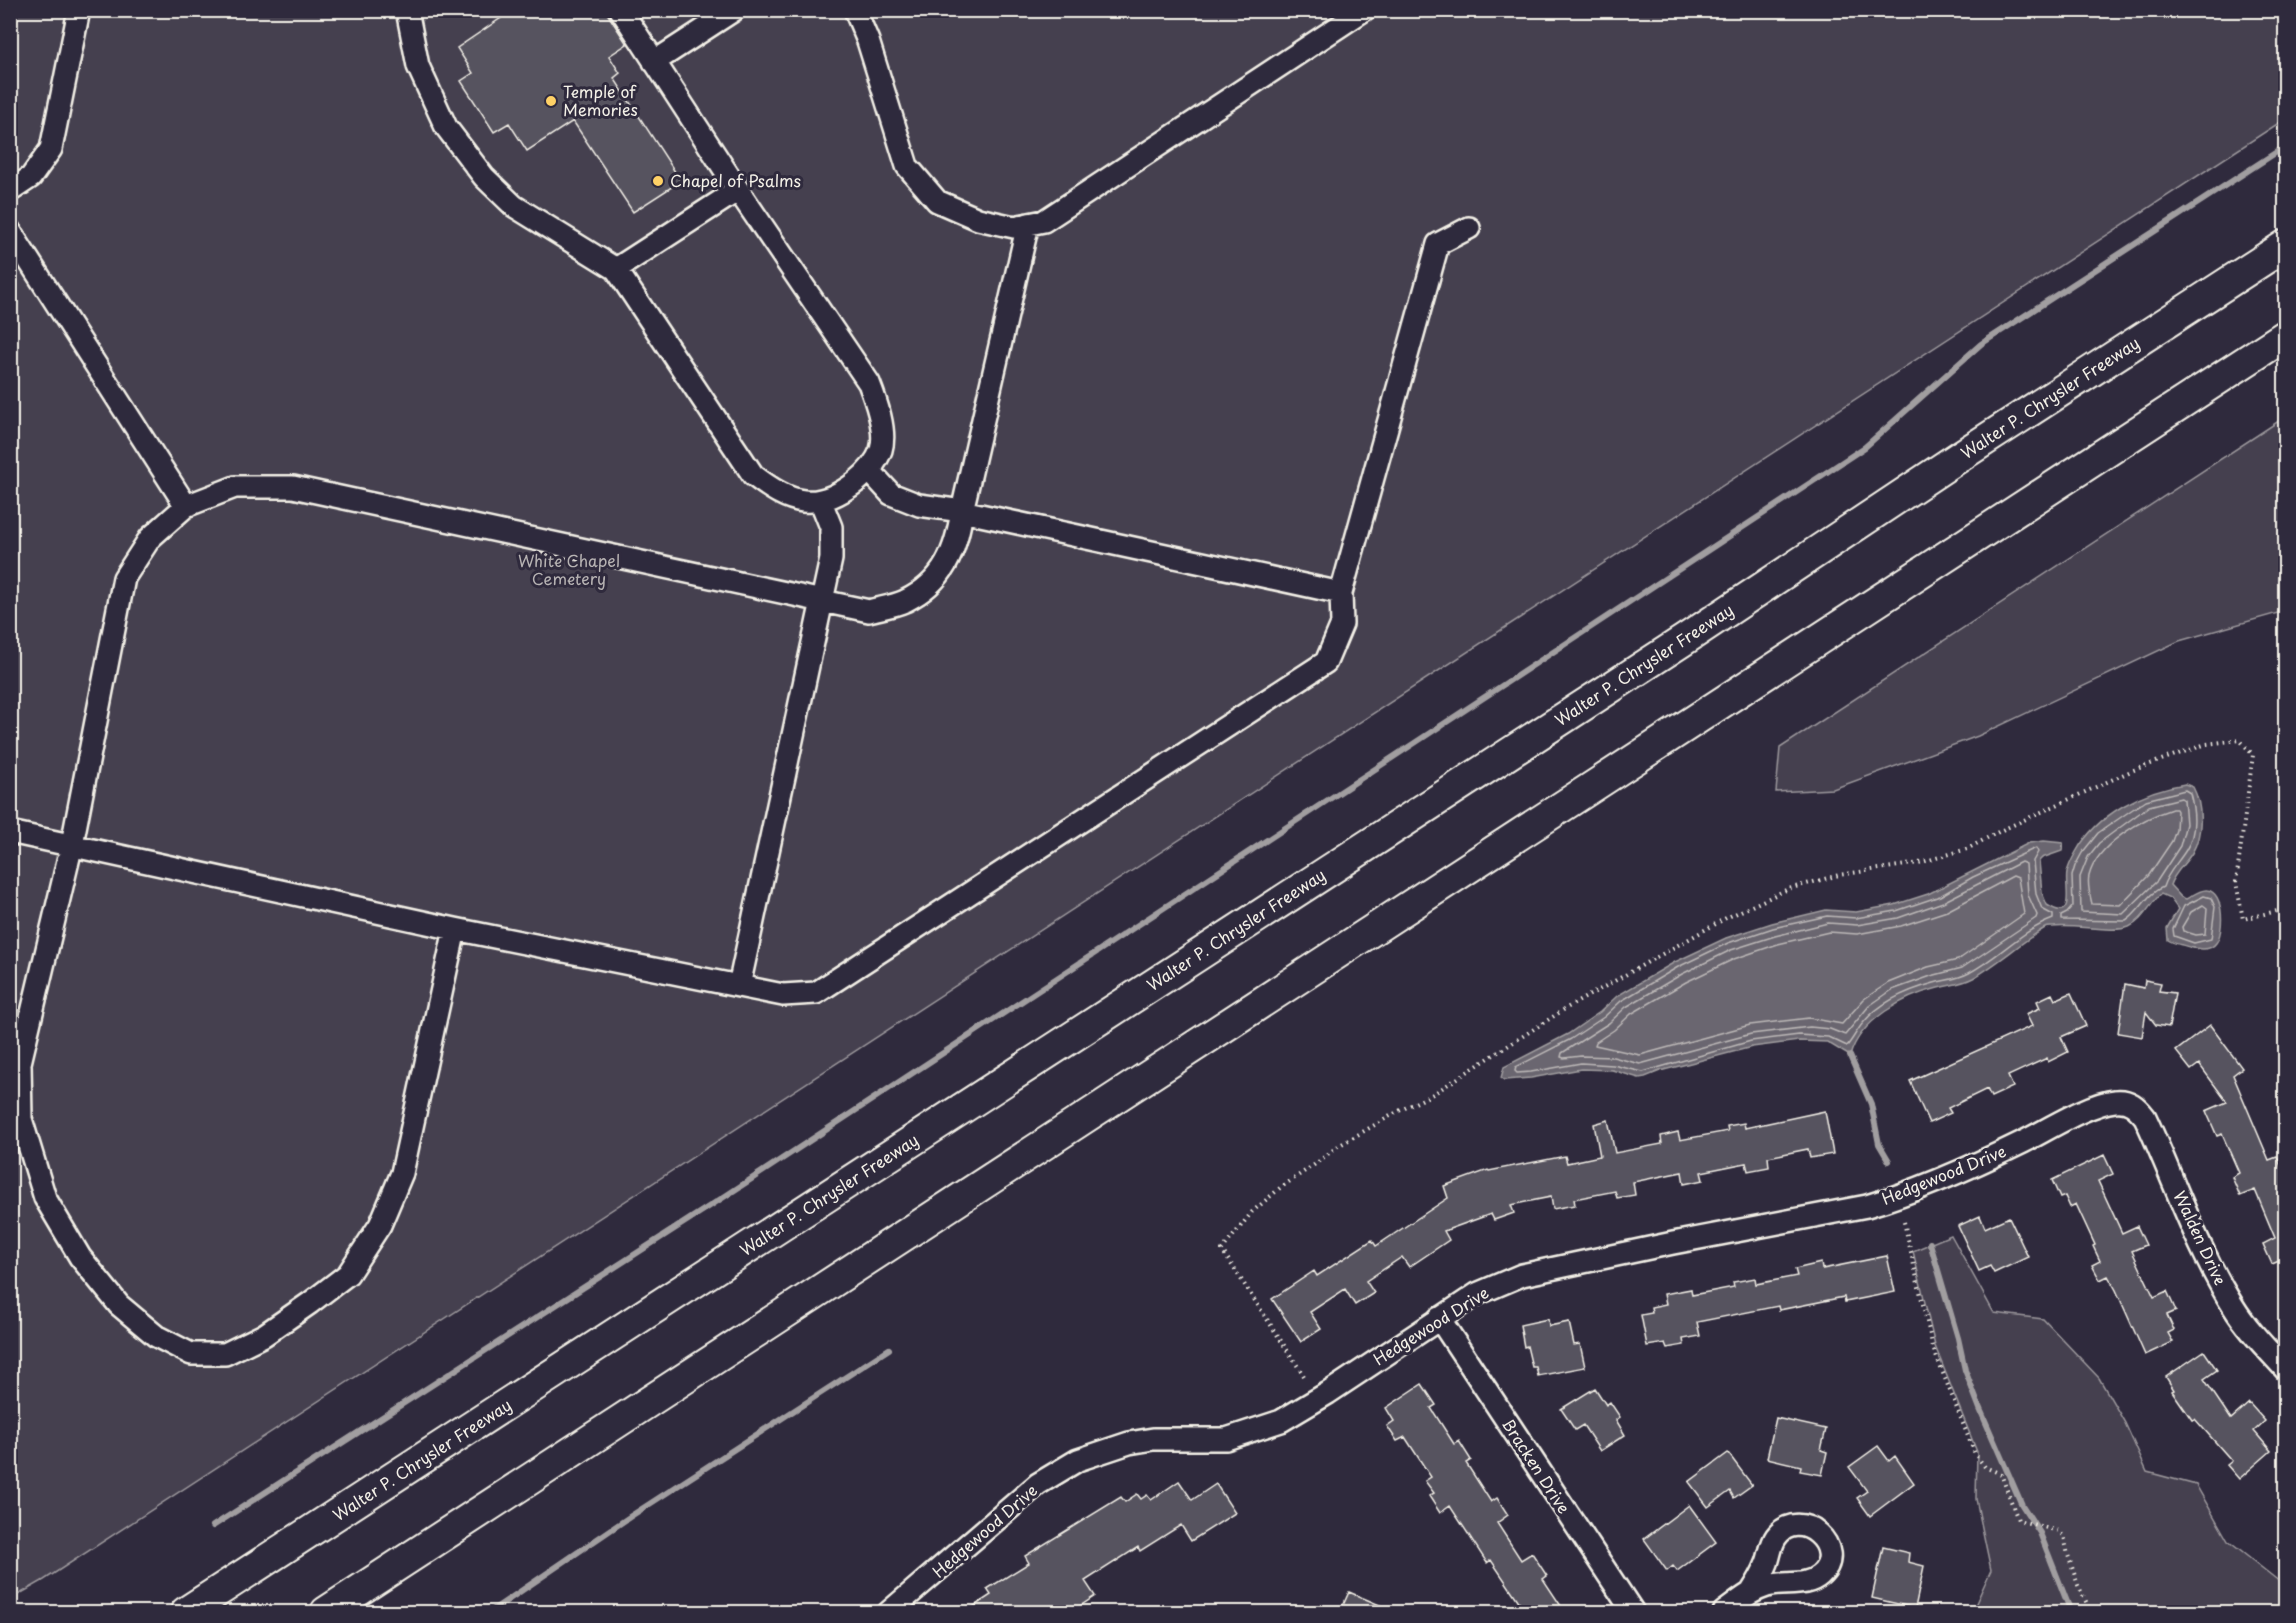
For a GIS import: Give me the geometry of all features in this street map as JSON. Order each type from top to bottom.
[{"type":"highway","name":"Walter P. Chrysler Freeway","points":[[186,1612],[1684,640],[1971,449],[2286,245]]},
{"type":"highway","points":[[326,1612],[2286,335]]},
{"type":"street","points":[[10,191],[31,177],[51,149],[79,10]]},
{"type":"street","points":[[407,10],[418,66],[427,86],[446,126],[484,177],[514,206],[616,269],[753,476],[777,494],[821,502],[846,490],[870,471],[882,448],[880,413],[869,382],[738,190],[621,10]]},
{"type":"street","points":[[654,62],[734,10]]},
{"type":"street","points":[[855,10],[871,51],[907,166],[937,201],[978,219],[1014,227],[1044,220],[1364,10]]},
{"type":"street","points":[[616,269],[738,190]]},
{"type":"street","points":[[455,929],[402,1173],[380,1225],[348,1274],[310,1304],[264,1335],[225,1354],[191,1354],[156,1336],[119,1305],[80,1257],[45,1198],[21,1119],[20,1063],[72,844],[124,578],[150,538],[186,506],[235,487],[293,487],[869,611],[905,601],[938,578],[957,541],[1028,224]]},
{"type":"street","points":[[10,832],[455,929],[783,995],[816,993],[1326,662],[1341,624],[1341,593],[1438,244],[1469,228]]},
{"type":"street","points":[[10,231],[186,506]]},
{"type":"street","points":[[870,471],[891,494],[919,505],[962,511],[1341,593]]},
{"type":"street","points":[[739,986],[831,559],[831,527],[821,502]]},
{"type":"street","name":"Hedgewood Drive","points":[[889,1612],[915,1592],[1019,1499],[1059,1470],[1100,1451],[1129,1443],[1154,1439],[1226,1439],[1281,1421],[1328,1393],[1477,1294],[1522,1275],[1867,1206],[1897,1197],[1967,1169],[2104,1103],[2127,1101]]},
{"type":"street","name":"Walden Drive","points":[[2127,1101],[2137,1107],[2145,1117],[2207,1255],[2233,1306],[2249,1329],[2286,1370]]},
{"type":"street","name":"Bracken Drive","points":[[1440,1318],[1634,1612]]},
{"type":"street","points":[[1724,1612],[1752,1591]]},
{"type":"path","points":[[1304,1376],[1222,1250],[1252,1212],[1280,1188],[1338,1146],[1398,1111],[1433,1094],[1564,1009],[1726,918],[1788,889],[1839,875],[1919,863],[1967,849],[2000,831],[2131,771],[2206,744],[2240,740],[2253,755],[2236,882],[2243,919],[2286,909]]},
{"type":"path","points":[[1904,1222],[1933,1348],[1975,1454],[1985,1467],[2001,1474],[2018,1520],[2058,1531],[2064,1536],[2078,1585],[2091,1612]]},
{"type":"green space","name":"White Chapel Cemetery","points":[[11,11],[2285,11],[2285,119],[44,1580],[11,1599]]},
{"type":"green space","points":[[2285,417],[2285,611],[2179,641],[1978,736],[1833,789],[1776,792],[1780,748]]},
{"type":"green space","points":[[1951,1235],[1994,1313],[2043,1319],[2099,1378],[2125,1423],[2147,1472],[2196,1485],[2228,1541],[2285,1586],[2285,1612],[1972,1612],[1991,1570],[1976,1499],[1977,1452],[1935,1346],[1913,1251]]},
{"type":"water","points":[[2185,784],[2193,787],[2199,803],[2200,829],[2192,853],[2170,885],[2186,899],[2204,890],[2213,892],[2217,898],[2221,914],[2220,931],[2219,938],[2210,948],[2193,948],[2168,940],[2167,928],[2178,909],[2170,898],[2161,894],[2138,921],[2129,927],[2121,929],[2065,926],[2045,928],[1973,978],[1911,997],[1885,1011],[1873,1021],[1855,1043],[1850,1056],[1827,1042],[1799,1041],[1752,1047],[1639,1078],[1612,1070],[1581,1069],[1531,1078],[1504,1080],[1501,1078],[1504,1067],[1568,1034],[1600,1012],[1617,996],[1675,962],[1726,938],[1772,923],[1826,910],[1856,912],[1894,905],[1928,894],[2029,843],[2044,841],[2063,843],[2062,851],[2039,861],[2042,893],[2047,905],[2056,910],[2062,910],[2066,907],[2067,901],[2069,865],[2085,838],[2096,826],[2109,815],[2138,798]]},
{"type":"building","name":"Temple of Memories","points":[[513,10],[605,10],[627,44],[609,56],[620,73],[614,78],[681,181],[633,212],[573,121],[527,151],[509,123],[494,132],[461,81],[473,73],[457,48]]},
{"type":"building","points":[[2145,980],[2161,983],[2159,991],[2175,993],[2169,1027],[2156,1025],[2146,1012],[2142,1037],[2118,1033],[2125,984],[2144,988]]},
{"type":"building","points":[[2071,993],[2086,1026],[2061,1037],[2068,1052],[2048,1062],[2047,1058],[2008,1076],[2013,1087],[1991,1097],[1987,1089],[1948,1108],[1951,1113],[1929,1123],[1910,1081],[2032,1026],[2026,1014],[2040,1008],[2037,1001],[2052,994],[2055,1000]]},
{"type":"building","points":[[2210,1025],[2242,1068],[2233,1075],[2269,1160],[2277,1157],[2286,1177],[2286,1262],[2284,1259],[2272,1264],[2263,1244],[2275,1238],[2255,1190],[2240,1196],[2232,1177],[2239,1173],[2222,1134],[2217,1136],[2206,1111],[2227,1102],[2199,1064],[2191,1070],[2176,1051]]},
{"type":"building","points":[[1825,1111],[1833,1154],[1810,1158],[1808,1149],[1768,1157],[1769,1167],[1748,1171],[1746,1163],[1701,1172],[1703,1180],[1684,1184],[1682,1172],[1633,1182],[1635,1195],[1617,1198],[1615,1191],[1574,1199],[1575,1205],[1553,1209],[1551,1197],[1511,1205],[1514,1213],[1494,1220],[1491,1214],[1444,1231],[1449,1240],[1409,1267],[1402,1257],[1366,1281],[1374,1293],[1355,1305],[1345,1289],[1310,1312],[1321,1329],[1301,1342],[1272,1299],[1314,1271],[1317,1276],[1372,1240],[1376,1246],[1448,1198],[1444,1186],[1488,1170],[1565,1156],[1567,1163],[1600,1156],[1594,1124],[1608,1120],[1615,1153],[1662,1144],[1661,1136],[1678,1132],[1680,1140],[1728,1131],[1727,1126],[1744,1123],[1745,1128]]},
{"type":"building","points":[[2104,1155],[2113,1174],[2098,1181],[2122,1233],[2137,1226],[2146,1245],[2132,1251],[2154,1297],[2167,1291],[2176,1311],[2167,1315],[2174,1330],[2168,1333],[2173,1342],[2145,1355],[2108,1276],[2100,1280],[2092,1265],[2100,1261],[2076,1204],[2070,1207],[2065,1196],[2060,1198],[2052,1180]]},
{"type":"building","points":[[1980,1216],[1985,1228],[2009,1217],[2028,1257],[1994,1273],[1990,1266],[1979,1271],[1958,1226]]},
{"type":"building","points":[[1887,1256],[1895,1292],[1845,1302],[1844,1297],[1779,1310],[1778,1306],[1697,1322],[1700,1336],[1683,1339],[1684,1345],[1667,1348],[1665,1343],[1647,1346],[1641,1315],[1652,1313],[1651,1307],[1666,1304],[1664,1294],[1691,1289],[1692,1295],[1734,1287],[1733,1282],[1755,1278],[1756,1284],[1797,1276],[1795,1269],[1821,1263],[1822,1269]]},
{"type":"building","points":[[1548,1319],[1549,1326],[1569,1322],[1574,1345],[1580,1344],[1585,1367],[1538,1376],[1536,1367],[1532,1367],[1527,1346],[1524,1347],[1520,1325]]},
{"type":"building","points":[[2204,1351],[2217,1370],[2204,1379],[2231,1419],[2249,1403],[2265,1421],[2254,1431],[2271,1451],[2239,1479],[2227,1465],[2232,1461],[2195,1419],[2192,1420],[2172,1391],[2174,1390],[2166,1377]]},
{"type":"building","points":[[1422,1384],[1436,1405],[1431,1408],[1454,1444],[1459,1441],[1471,1460],[1466,1463],[1491,1502],[1497,1498],[1508,1515],[1497,1523],[1521,1560],[1532,1553],[1547,1576],[1543,1579],[1565,1612],[1526,1612],[1491,1560],[1487,1563],[1450,1506],[1440,1513],[1429,1496],[1434,1493],[1425,1481],[1431,1477],[1405,1437],[1397,1441],[1387,1426],[1394,1421],[1386,1408]]},
{"type":"building","points":[[1595,1388],[1606,1405],[1610,1402],[1620,1417],[1616,1420],[1625,1435],[1600,1451],[1583,1425],[1575,1430],[1561,1409]]},
{"type":"building","points":[[1776,1418],[1826,1429],[1821,1450],[1827,1452],[1822,1475],[1800,1471],[1801,1466],[1767,1458]]},
{"type":"building","points":[[1878,1446],[1889,1461],[1895,1456],[1914,1483],[1870,1516],[1857,1498],[1867,1491],[1849,1467]]},
{"type":"building","points":[[1728,1453],[1752,1485],[1734,1498],[1730,1491],[1708,1507],[1689,1482]]},
{"type":"building","points":[[1179,1481],[1192,1500],[1216,1484],[1235,1513],[1191,1541],[1181,1525],[1140,1551],[1138,1547],[1085,1581],[1095,1596],[1071,1612],[965,1612],[991,1595],[987,1589],[1029,1563],[1025,1556],[1121,1497],[1125,1502],[1137,1494],[1141,1499],[1147,1495],[1151,1500]]},
{"type":"building","points":[[1689,1505],[1716,1542],[1677,1571],[1673,1566],[1667,1571],[1644,1539]]},
{"type":"building","points":[[1883,1547],[1909,1553],[1908,1562],[1924,1566],[1915,1608],[1872,1598]]},
{"type":"building","points":[[1349,1592],[1396,1612],[1340,1612]]},
{"type":"waterway","points":[[213,1526],[727,1195],[1865,447],[1981,344],[2286,146]]},
{"type":"waterway","points":[[1850,1056],[1871,1104],[1879,1144],[1889,1161]]},
{"type":"waterway","points":[[1930,1243],[1965,1370],[2022,1505],[2040,1533],[2071,1612]]},
{"type":"waterway","points":[[490,1612],[631,1516],[889,1349]]},
{"type":"place","name":"Temple of Memories","points":[[551,101]]},
{"type":"place","name":"Chapel of Psalms","points":[[658,181]]}]
